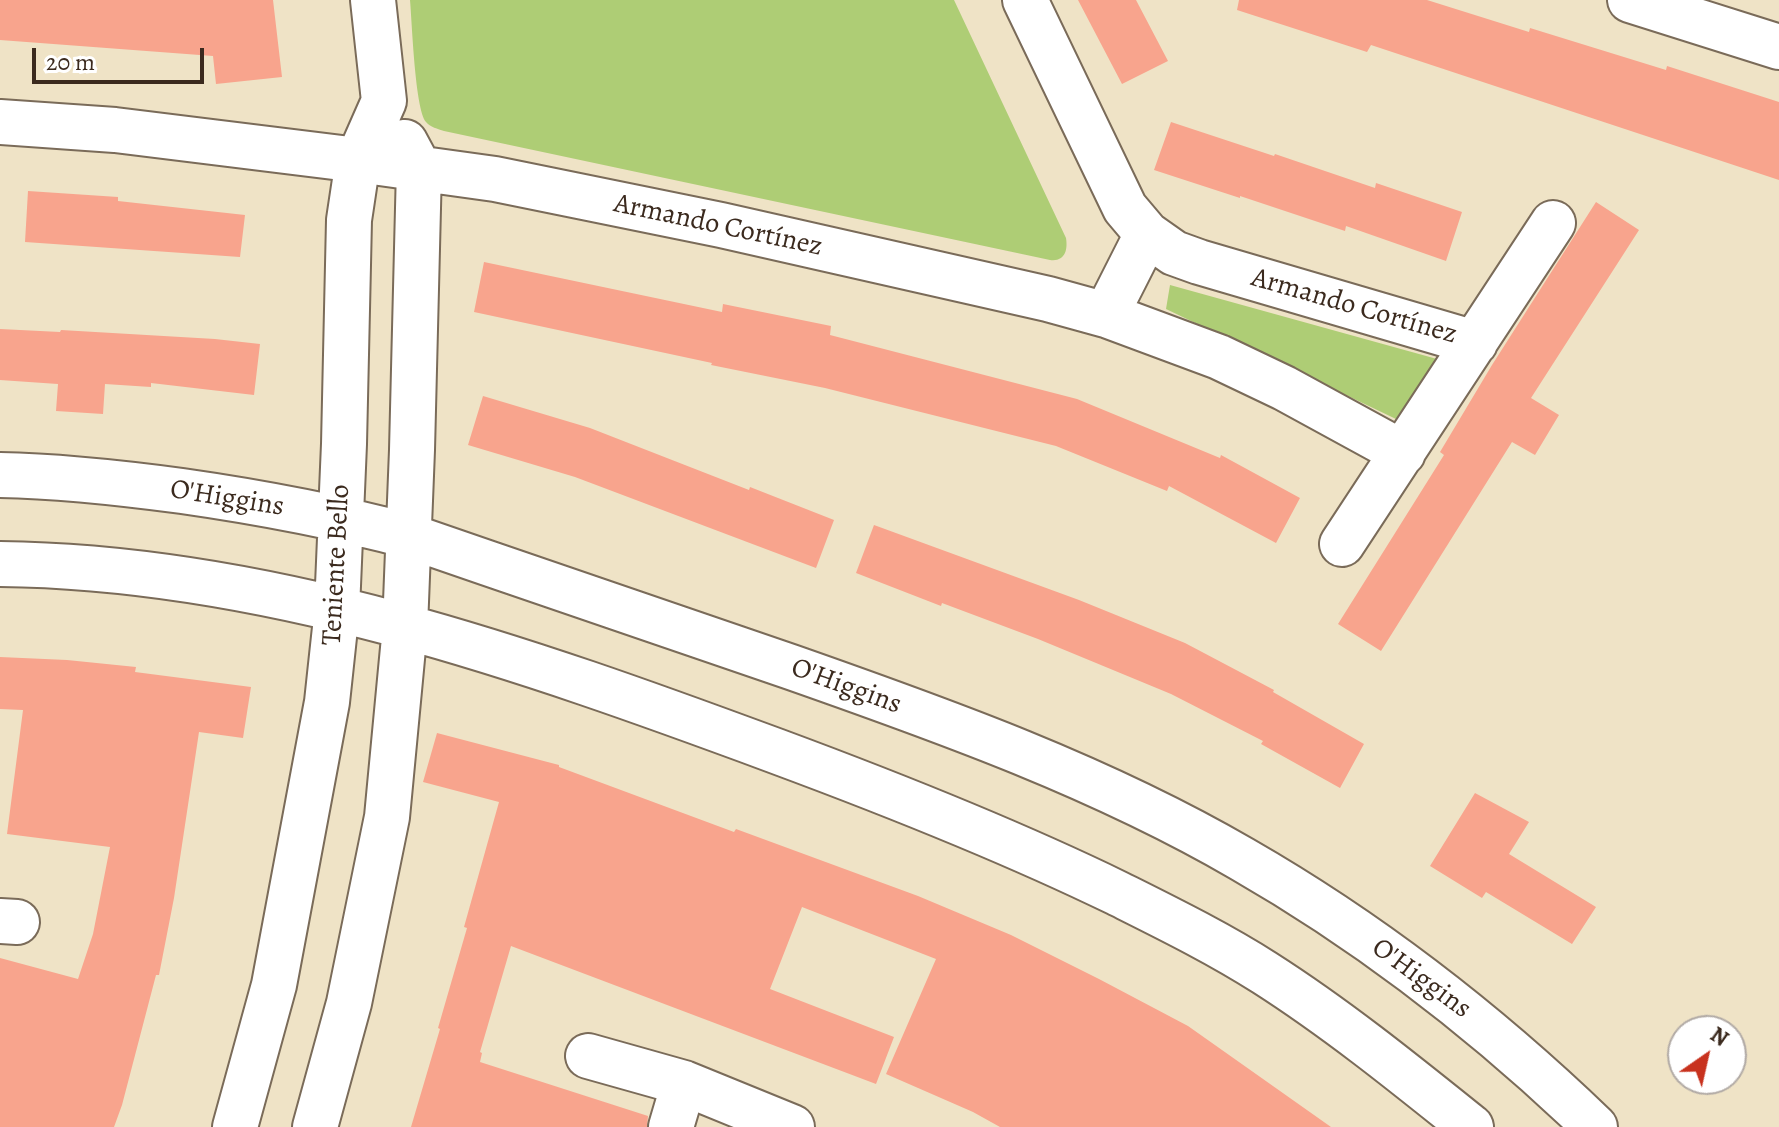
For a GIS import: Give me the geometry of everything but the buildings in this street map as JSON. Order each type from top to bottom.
[{"type":"street","name":"Teniente Bello","points":[[235,1127],[274,985],[327,702],[337,609],[349,220],[358,160],[384,101],[373,0]]},
{"type":"street","name":"Armando Cortínez","points":[[1025,0],[1125,208],[1147,234],[1174,253],[1199,262],[1475,343]]},
{"type":"street","points":[[1630,0],[1734,16],[1779,47]]},
{"type":"street","points":[[315,1127],[349,1003],[387,817],[405,627],[419,168],[384,101]]},
{"type":"street","name":"Armando Cortínez","points":[[0,122],[115,130],[495,179],[721,225],[1048,299],[1106,315],[1219,357],[1284,388],[1403,453]]},
{"type":"street","name":"Armando Cortínez","points":[[1342,544],[1553,223]]},
{"type":"street","points":[[1106,315],[1147,234]]},
{"type":"street","name":"O'Higgins","points":[[0,475],[88,480],[226,497],[341,518],[409,536],[879,698],[1029,755],[1177,824],[1242,858],[1301,895],[1431,983],[1493,1033],[1595,1127]]},
{"type":"street","points":[[0,564],[113,569],[214,584],[337,609],[489,650],[737,736],[972,826],[1175,922],[1265,973],[1330,1018],[1471,1127]]},
{"type":"street","points":[[588,1056],[684,1083],[792,1127]]},
{"type":"street","points":[[671,1127],[684,1083]]},
{"type":"green space","points":[[410,0],[954,0],[1066,238],[1066,251],[1059,259],[1050,260],[437,129],[426,122],[419,101]]},
{"type":"green space","points":[[1170,285],[1437,359],[1396,419],[1166,309]]}]
